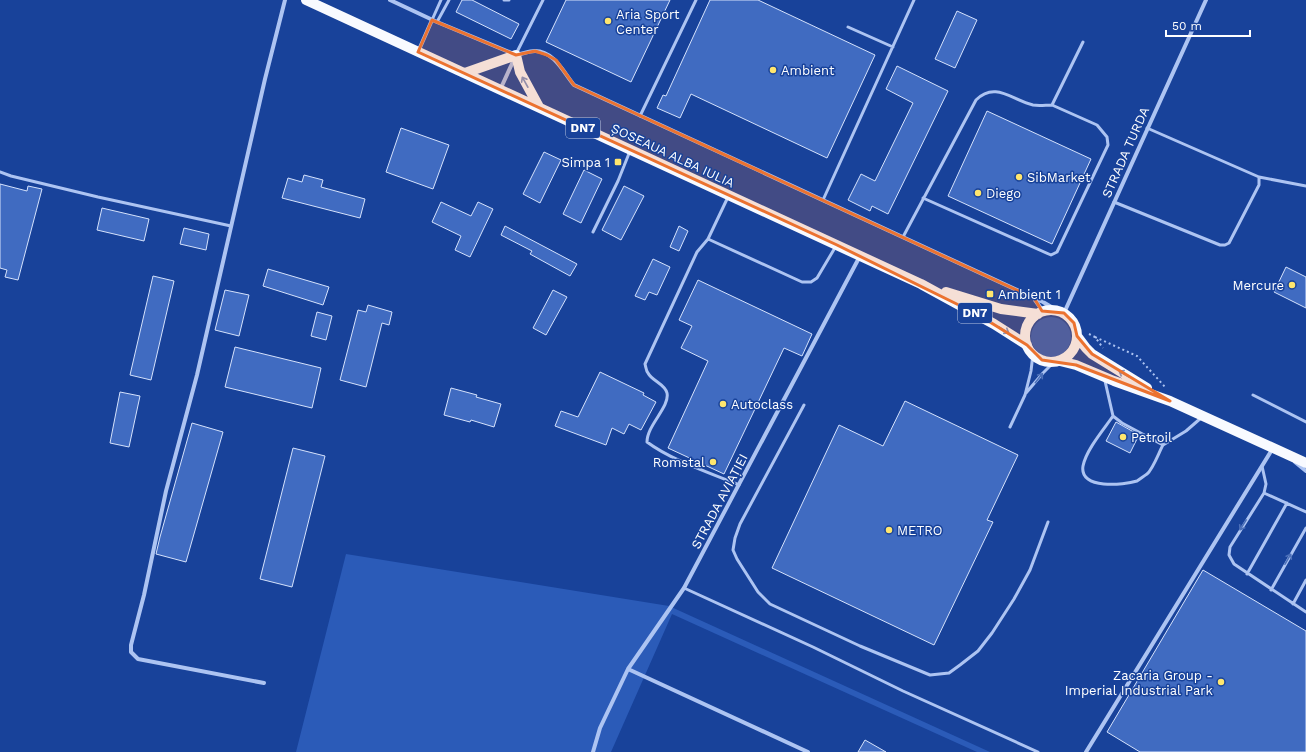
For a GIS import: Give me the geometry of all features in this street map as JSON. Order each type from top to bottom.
[{"type":"main road","name":"ȘOSEAUA ALBA IULIA","points":[[306,0],[921,284],[994,324],[1027,345]]},
{"type":"main road","points":[[465,74],[516,55],[520,72],[540,107]]},
{"type":"main road","name":"ȘOSEAUA ALBA IULIA","points":[[921,284],[1001,309],[1039,313]]},
{"type":"main road","name":"DN7","points":[[1039,313],[1046,311],[1061,312]]},
{"type":"main road","points":[[1057,361],[1067,357],[1073,351],[1077,336],[1074,323],[1061,312]]},
{"type":"main road","points":[[1027,345],[1025,336],[1027,327],[1031,320],[1039,313]]},
{"type":"main road","points":[[1077,336],[1086,348],[1103,361],[1170,401]]},
{"type":"main road","name":"DN7","points":[[1027,345],[1033,354]]},
{"type":"main road","points":[[1033,354],[1042,360],[1076,365],[1170,401],[1306,463]]},
{"type":"street","points":[[264,683],[138,659],[131,652],[131,645],[144,595],[166,491],[197,375],[265,79],[285,0]]},
{"type":"street","points":[[390,0],[432,20],[516,55],[535,51],[547,55],[556,60],[574,85],[1034,298],[1061,312]]},
{"type":"street","name":"STRADA TURDA","points":[[1061,312],[1114,202],[1206,0]]},
{"type":"street","points":[[418,52],[432,20]]},
{"type":"street","points":[[500,90],[516,55]]},
{"type":"street","name":"STRADA AVIAȚIEI","points":[[593,752],[600,728],[628,668],[684,588],[860,256]]},
{"type":"street","points":[[1034,298],[1040,307],[1039,313]]},
{"type":"street","points":[[1086,752],[1273,448]]},
{"type":"street","points":[[1284,453],[1306,472]]},
{"type":"street","points":[[628,668],[808,752]]},
{"type":"lane","points":[[432,20],[441,0]]},
{"type":"lane","points":[[437,22],[449,0]]},
{"type":"lane","points":[[504,0],[509,0]]},
{"type":"lane","points":[[516,55],[543,0]]},
{"type":"lane","points":[[640,116],[696,0]]},
{"type":"lane","points":[[823,200],[914,0]]},
{"type":"lane","points":[[848,27],[893,47]]},
{"type":"lane","points":[[1052,105],[1083,42]]},
{"type":"lane","points":[[903,237],[923,198],[976,100],[982,94],[994,90],[1034,105],[1052,105],[1097,125],[1107,137],[1108,145],[1057,252],[1051,255],[923,198]]},
{"type":"lane","points":[[1147,128],[1259,177],[1306,186]]},
{"type":"lane","points":[[593,232],[618,181],[630,150]]},
{"type":"lane","points":[[0,172],[98,197],[231,226]]},
{"type":"lane","points":[[1114,202],[1220,245],[1225,245],[1229,243],[1259,185],[1259,177]]},
{"type":"lane","points":[[729,195],[708,239],[697,252],[645,364],[648,374],[666,390],[668,395],[666,402],[647,435],[647,442],[655,448],[697,468],[739,485]]},
{"type":"lane","points":[[708,239],[802,282],[811,282],[817,278],[837,245]]},
{"type":"lane","points":[[1010,427],[1025,395],[1031,371],[1033,354]]},
{"type":"lane","points":[[1025,395],[1043,373],[1057,361]]},
{"type":"lane","points":[[1105,377],[1113,416],[1122,423],[1163,445]]},
{"type":"lane","points":[[1253,395],[1306,422]]},
{"type":"lane","points":[[804,405],[740,524],[735,538],[733,550],[737,559],[758,592],[770,604],[860,646],[930,675],[948,673],[960,666],[978,651],[992,633],[1014,599],[1030,570],[1048,522]]},
{"type":"lane","points":[[1113,416],[1089,453],[1083,467],[1085,476],[1095,484],[1109,485],[1137,480],[1149,473],[1163,445],[1186,431],[1204,416]]},
{"type":"lane","points":[[1262,466],[1266,484],[1264,493],[1230,547],[1229,555],[1234,564],[1247,574],[1306,612]]},
{"type":"lane","points":[[1264,493],[1306,512]]},
{"type":"lane","points":[[1247,574],[1287,503]]},
{"type":"lane","points":[[1271,590],[1306,528]]},
{"type":"lane","points":[[1293,604],[1306,580]]},
{"type":"lane","points":[[684,588],[1038,752]]},
{"type":"path","points":[[1095,337],[1137,356],[1172,395],[1170,401]]},
{"type":"highlighted area","points":[[432,20],[516,55],[535,51],[547,55],[556,60],[574,85],[1034,298],[1042,311],[1064,313],[1074,323],[1077,336],[1092,354],[1170,401],[1076,365],[1042,360],[1027,345],[977,314],[837,245],[418,52]]},
{"type":"shaded area","points":[[1055,317],[1062,320],[1068,326],[1071,337],[1070,345],[1062,354],[1055,357],[1047,357],[1040,354],[1032,345],[1031,333],[1034,326],[1043,318]]},
{"type":"shaded area","points":[[346,554],[669,606],[990,752],[977,752],[672,614],[611,752],[296,752]]},
{"type":"building","points":[[462,0],[472,0],[519,24],[511,39],[456,12]]},
{"type":"building","name":"Aria Sport Center","points":[[566,0],[670,0],[631,82],[546,42]]},
{"type":"building","name":"Ambient","points":[[710,0],[758,0],[875,55],[827,158],[691,94],[680,118],[657,108],[663,95],[666,96]]},
{"type":"building","points":[[957,11],[977,20],[955,68],[935,59]]},
{"type":"building","points":[[897,66],[948,91],[888,214],[872,206],[870,211],[848,200],[861,174],[875,181],[913,103],[886,89]]},
{"type":"building","name":"SibMarket","points":[[987,111],[1091,159],[1052,244],[948,196]]},
{"type":"building","points":[[401,128],[449,145],[433,189],[386,172]]},
{"type":"building","points":[[544,152],[561,160],[540,203],[523,194]]},
{"type":"building","points":[[584,170],[602,179],[581,223],[563,214]]},
{"type":"building","points":[[304,175],[323,180],[321,187],[365,199],[360,218],[282,198],[288,178],[302,182]]},
{"type":"building","points":[[0,184],[27,191],[28,186],[42,189],[18,280],[5,277],[7,270],[0,268]]},
{"type":"building","points":[[624,186],[644,196],[621,240],[602,230]]},
{"type":"building","points":[[441,202],[471,216],[478,202],[493,209],[470,257],[455,250],[461,236],[432,222]]},
{"type":"building","points":[[102,208],[149,219],[144,241],[97,230]]},
{"type":"building","points":[[505,226],[577,264],[570,276],[530,254],[532,251],[501,235]]},
{"type":"building","points":[[679,226],[688,231],[679,251],[670,247]]},
{"type":"building","points":[[184,228],[209,234],[206,250],[180,244]]},
{"type":"building","points":[[653,259],[670,267],[657,295],[649,292],[645,300],[635,296]]},
{"type":"building","name":"Mercure","points":[[1286,267],[1306,277],[1306,308],[1274,292]]},
{"type":"building","points":[[268,269],[329,287],[323,305],[263,286]]},
{"type":"building","points":[[153,276],[174,281],[151,380],[130,375]]},
{"type":"building","name":"Autoclass","points":[[698,280],[812,334],[802,356],[784,348],[724,474],[668,448],[708,361],[681,348],[692,326],[679,320]]},
{"type":"building","points":[[225,290],[249,295],[239,336],[215,330]]},
{"type":"building","points":[[553,290],[567,297],[546,335],[533,328]]},
{"type":"building","points":[[368,305],[392,312],[389,325],[382,323],[366,387],[340,380],[358,310],[366,312]]},
{"type":"building","points":[[317,312],[332,316],[326,340],[311,336]]},
{"type":"building","points":[[235,347],[321,368],[312,408],[225,387]]},
{"type":"building","points":[[600,372],[644,393],[643,395],[656,402],[641,430],[629,424],[624,434],[612,428],[606,445],[555,426],[561,411],[578,417]]},
{"type":"building","points":[[451,388],[477,395],[476,397],[501,404],[494,427],[471,420],[470,422],[444,415]]},
{"type":"building","points":[[120,392],[140,396],[129,447],[110,443]]},
{"type":"building","name":"METRO","points":[[905,401],[1018,455],[987,520],[993,522],[934,645],[772,568],[839,425],[883,446]]},
{"type":"building","name":"Petroil","points":[[1116,422],[1139,435],[1130,453],[1106,441]]},
{"type":"building","points":[[192,423],[223,432],[186,562],[156,554]]},
{"type":"building","points":[[293,448],[325,456],[292,587],[260,579]]},
{"type":"building","name":"Zacaria Group - Imperial Industrial Park","points":[[1203,570],[1306,631],[1306,752],[1140,752],[1107,732]]},
{"type":"building","points":[[865,740],[886,752],[858,752]]},
{"type":"place","name":"Aria Sport Center","points":[[608,21]]},
{"type":"place","name":"Ambient","points":[[773,70]]},
{"type":"place","name":"Simpa 1","points":[[618,162]]},
{"type":"place","name":"SibMarket","points":[[1019,177]]},
{"type":"place","name":"Diego","points":[[978,193]]},
{"type":"place","name":"Mercure","points":[[1292,285]]},
{"type":"place","name":"Ambient 1","points":[[990,294]]},
{"type":"place","name":"Autoclass","points":[[723,404]]},
{"type":"place","name":"Petroil","points":[[1123,437]]},
{"type":"place","name":"Romstal","points":[[713,462]]},
{"type":"place","name":"METRO","points":[[889,530]]},
{"type":"place","name":"Zacaria Group - Imperial Industrial Park","points":[[1221,682]]}]
